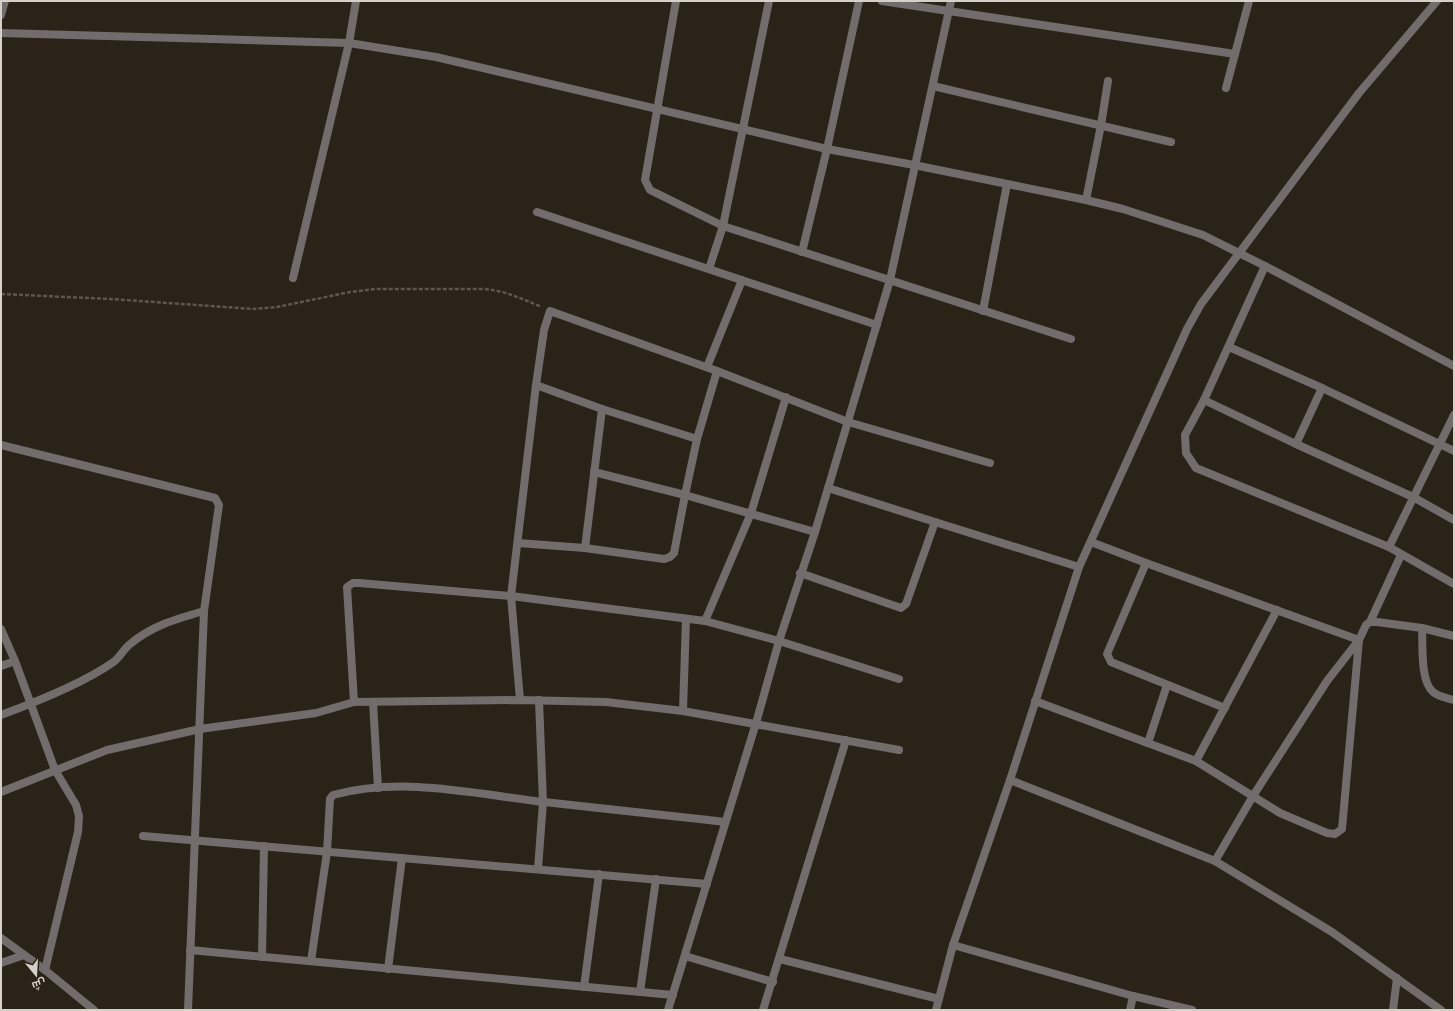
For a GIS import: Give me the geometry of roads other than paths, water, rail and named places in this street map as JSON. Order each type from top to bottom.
[{"type":"street","points":[[1,15],[5,1]]},
{"type":"street","points":[[293,278],[349,43],[356,1]]},
{"type":"street","points":[[676,1],[645,180],[648,188],[673,203],[723,226],[1071,339]]},
{"type":"street","points":[[709,269],[723,226],[769,1]]},
{"type":"street","points":[[802,252],[827,149],[859,1]]},
{"type":"street","points":[[882,1],[1236,54]]},
{"type":"street","points":[[668,1010],[756,723],[778,641],[815,532],[890,280],[951,1]]},
{"type":"street","points":[[1226,88],[1249,1]]},
{"type":"street","points":[[936,1010],[952,945],[1010,780],[1079,567],[1092,542],[1187,329],[1201,304],[1359,93],[1437,1]]},
{"type":"street","points":[[1,33],[349,43],[436,57],[657,110],[744,128],[827,149],[1086,200],[1162,221],[1203,235],[1239,252],[1454,366]]},
{"type":"street","points":[[1086,200],[1101,125],[1108,80]]},
{"type":"street","points":[[932,86],[1171,142]]},
{"type":"street","points":[[983,310],[1007,184]]},
{"type":"street","points":[[537,212],[877,325]]},
{"type":"street","points":[[1265,266],[1229,347],[1186,435],[1186,453],[1196,468],[1389,547],[1454,584]]},
{"type":"street","points":[[706,367],[742,280]]},
{"type":"street","points":[[520,700],[511,596],[536,385],[544,330],[550,311],[717,371],[848,422],[990,463]]},
{"type":"street","points":[[1229,347],[1322,388],[1454,451]]},
{"type":"street","points":[[518,543],[585,548],[664,559],[670,557],[674,552],[684,495],[697,439],[717,371]]},
{"type":"street","points":[[536,385],[602,409],[697,439]]},
{"type":"street","points":[[1296,444],[1322,388]]},
{"type":"street","points":[[705,621],[750,513],[786,397]]},
{"type":"street","points":[[1204,400],[1296,444],[1414,497],[1454,520]]},
{"type":"street","points":[[585,548],[602,409]]},
{"type":"street","points":[[1389,547],[1454,415]]},
{"type":"street","points":[[1,445],[214,498],[219,505],[204,611],[188,1010]]},
{"type":"street","points":[[594,472],[684,495],[815,532]]},
{"type":"street","points":[[828,488],[1079,567]]},
{"type":"street","points":[[800,573],[901,608],[906,604],[935,522]]},
{"type":"street","points":[[1092,542],[1359,640]]},
{"type":"street","points":[[1215,861],[1253,796],[1327,681],[1359,640],[1366,625],[1370,622],[1402,555]]},
{"type":"street","points":[[1146,563],[1108,656],[1111,662],[1225,708]]},
{"type":"street","points":[[354,702],[347,587],[359,583],[511,596],[705,621],[778,641],[899,679]]},
{"type":"street","points":[[1196,762],[1277,610]]},
{"type":"street","points":[[1,715],[31,704],[114,662],[128,646],[163,623],[204,611]]},
{"type":"street","points":[[683,711],[686,619]]},
{"type":"street","points":[[1370,622],[1422,628],[1454,636]]},
{"type":"street","points":[[1422,628],[1424,675],[1427,684],[1435,693],[1454,700]]},
{"type":"street","points":[[1,629],[15,660],[54,770],[76,805],[79,816],[78,832],[45,970]]},
{"type":"street","points":[[1035,701],[1196,762],[1280,813],[1326,833],[1335,834],[1342,829],[1359,640]]},
{"type":"street","points":[[1,666],[15,660]]},
{"type":"street","points":[[1148,744],[1167,685]]},
{"type":"street","points":[[1,792],[108,750],[200,729],[316,713],[354,702],[520,700],[606,702],[683,711],[899,750]]},
{"type":"street","points":[[538,869],[543,802],[539,700]]},
{"type":"street","points":[[372,702],[378,788]]},
{"type":"street","points":[[763,1010],[773,982],[846,740]]},
{"type":"street","points":[[1010,780],[1215,861],[1332,932],[1441,1010]]},
{"type":"street","points":[[311,961],[328,852],[330,799],[333,795],[378,788],[441,787],[543,802],[725,822]]},
{"type":"street","points":[[143,836],[707,884]]},
{"type":"street","points":[[262,957],[264,846]]},
{"type":"street","points":[[388,969],[402,858]]},
{"type":"street","points":[[584,987],[599,874]]},
{"type":"street","points":[[640,992],[656,879]]},
{"type":"street","points":[[1,938],[45,970],[94,1010]]},
{"type":"street","points":[[952,945],[1133,996],[1192,1010]]},
{"type":"street","points":[[190,950],[673,996]]},
{"type":"street","points":[[1,963],[24,955]]},
{"type":"street","points":[[685,956],[773,982]]},
{"type":"street","points":[[780,959],[939,999]]},
{"type":"street","points":[[1393,1010],[1397,978]]},
{"type":"street","points":[[1130,1010],[1133,996]]}]
